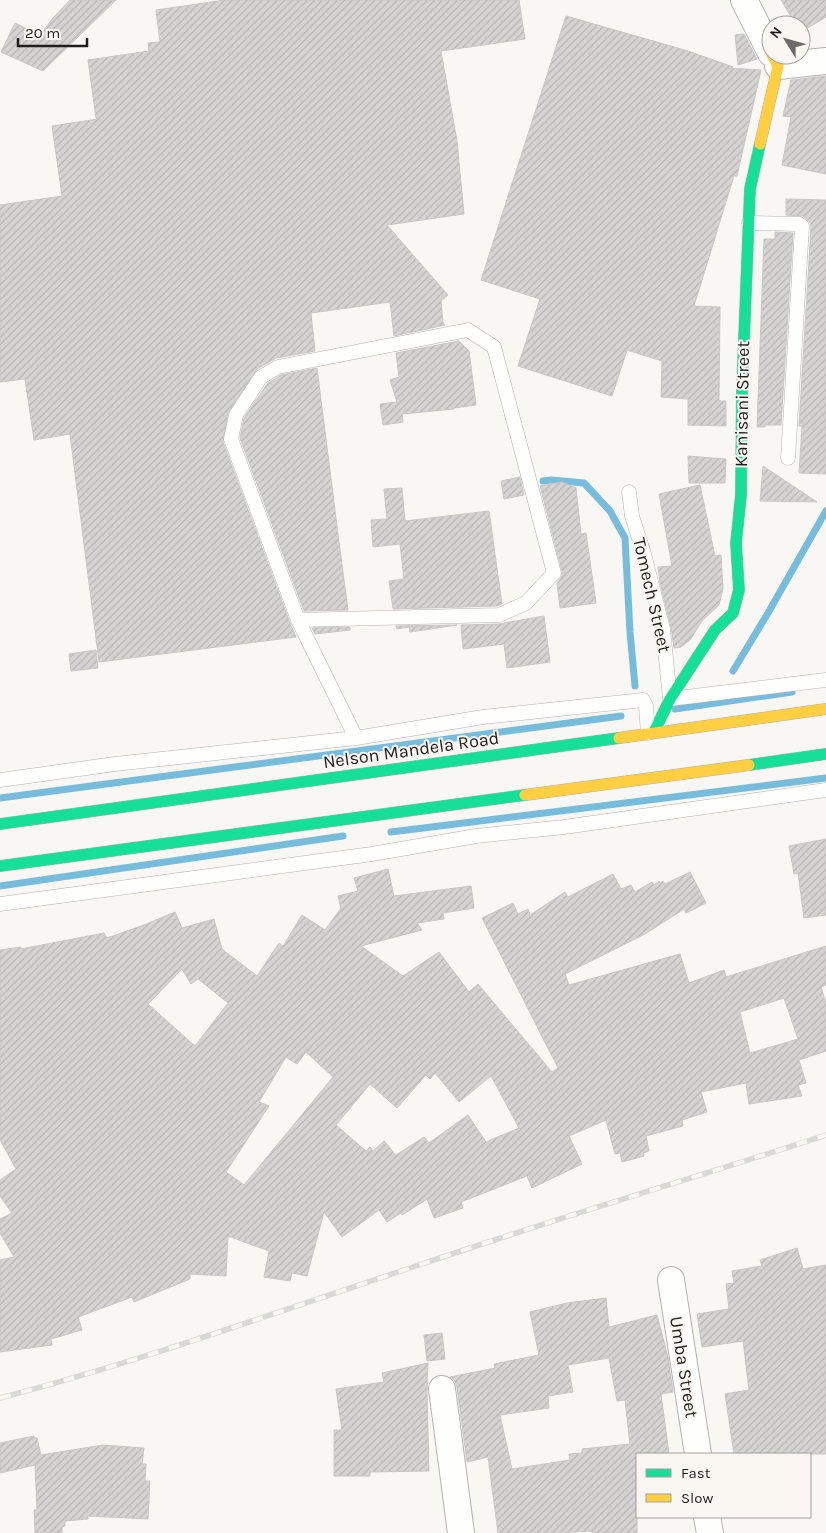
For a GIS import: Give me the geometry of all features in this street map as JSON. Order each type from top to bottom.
[{"type":"main road","name":"Kanisani Street","points":[[651,733],[670,699],[715,630],[733,613],[739,590],[736,543],[741,495],[741,415],[750,189],[773,65]]},
{"type":"main road","name":"Nelson Mandela Road","points":[[0,824],[826,709]]},
{"type":"main road","points":[[0,866],[826,754]]},
{"type":"street","points":[[744,0],[761,33]]},
{"type":"street","points":[[811,60],[826,61]]},
{"type":"street","name":"Umba Street","points":[[671,1280],[698,1453]]},
{"type":"street","points":[[442,1389],[461,1533]]},
{"type":"street","points":[[707,1518],[710,1533]]},
{"type":"lane","points":[[749,223],[800,224],[802,226],[788,458]]},
{"type":"lane","points":[[298,620],[500,615],[526,603],[554,573],[494,347],[468,330],[278,367],[261,377],[236,415],[231,439],[298,620],[356,738]]},
{"type":"lane","name":"Tomech Street","points":[[629,492],[632,516],[644,554],[663,629],[670,699]]},
{"type":"lane","points":[[670,699],[826,680]]},
{"type":"lane","points":[[0,780],[115,764],[356,738],[483,717],[643,700],[646,706],[651,733]]},
{"type":"lane","points":[[0,904],[372,854],[476,836],[564,827],[826,790]]},
{"type":"building","points":[[70,0],[116,0],[43,71],[1,52],[15,23],[40,35]]},
{"type":"building","points":[[225,0],[519,0],[525,39],[441,51],[457,141],[464,214],[387,225],[448,295],[441,301],[443,323],[445,325],[394,336],[390,302],[311,313],[315,351],[276,358],[257,369],[228,413],[223,442],[296,637],[99,662],[70,434],[34,440],[25,379],[0,382],[0,205],[62,196],[52,126],[98,119],[96,118],[88,60],[149,51],[148,43],[160,42],[156,10]]},
{"type":"building","points":[[781,0],[826,0],[826,17],[811,26],[811,15],[790,15]]},
{"type":"building","points":[[566,16],[688,51],[733,67],[728,68],[761,70],[737,176],[734,176],[694,306],[720,307],[719,401],[726,401],[726,426],[688,425],[688,399],[661,397],[662,361],[627,350],[612,396],[518,366],[540,299],[481,280]]},
{"type":"building","points":[[744,34],[757,59],[738,65],[735,35]]},
{"type":"building","points":[[826,76],[826,174],[782,165],[791,117],[783,116],[791,80]]},
{"type":"building","points":[[786,199],[826,200],[826,474],[799,473],[802,426],[799,426],[811,227],[810,222],[803,216],[786,215]]},
{"type":"building","points":[[775,232],[793,233],[781,425],[757,427],[764,239],[775,239]]},
{"type":"building","points":[[459,341],[469,351],[476,405],[402,414],[403,422],[383,425],[380,404],[397,402],[390,380],[399,377],[396,353]]},
{"type":"building","points":[[317,368],[348,610],[304,611],[240,438],[244,418],[267,384],[281,375]]},
{"type":"building","points":[[688,456],[726,459],[725,483],[689,483]]},
{"type":"building","points":[[763,466],[817,502],[760,501]]},
{"type":"building","points":[[520,477],[524,495],[504,499],[501,481]]},
{"type":"building","points":[[562,482],[576,488],[581,534],[586,533],[596,603],[560,608],[557,583],[562,576],[562,571],[540,486]]},
{"type":"building","points":[[700,485],[715,556],[721,555],[723,588],[719,605],[702,621],[690,640],[681,647],[674,648],[658,567],[672,566],[659,494]]},
{"type":"building","points":[[402,488],[405,521],[489,511],[502,604],[497,606],[393,609],[389,581],[404,579],[400,544],[373,547],[371,520],[387,519],[384,489]]},
{"type":"building","points":[[544,616],[550,662],[507,668],[504,644],[463,649],[461,625],[499,624]]},
{"type":"building","points":[[457,625],[410,632],[409,627],[397,629],[396,626]]},
{"type":"building","points":[[350,627],[350,630],[315,634],[312,628]]},
{"type":"building","points":[[96,650],[98,668],[71,671],[69,654]]},
{"type":"building","points":[[826,839],[826,915],[804,918],[798,873],[794,874],[789,846]]},
{"type":"building","points":[[388,869],[394,896],[471,886],[474,908],[443,913],[444,919],[417,923],[422,930],[361,946],[403,976],[439,952],[469,992],[478,984],[552,1072],[558,1068],[482,918],[513,903],[518,914],[528,909],[530,915],[565,892],[568,897],[613,874],[621,889],[631,885],[635,892],[652,882],[654,885],[659,881],[660,883],[663,881],[665,884],[690,872],[706,903],[686,913],[684,909],[645,934],[565,974],[569,985],[680,954],[689,983],[724,970],[726,977],[826,946],[826,985],[821,987],[826,1003],[826,1051],[799,1060],[806,1083],[798,1085],[802,1096],[749,1104],[746,1083],[701,1092],[707,1112],[682,1120],[683,1126],[646,1136],[649,1151],[643,1153],[644,1156],[622,1162],[620,1153],[615,1154],[606,1120],[569,1136],[582,1164],[532,1188],[527,1176],[461,1202],[463,1208],[434,1218],[427,1199],[387,1222],[379,1210],[342,1237],[324,1212],[307,1276],[292,1273],[290,1281],[264,1277],[269,1251],[228,1236],[226,1276],[190,1274],[190,1279],[134,1302],[132,1297],[78,1317],[82,1330],[51,1339],[52,1345],[0,1352],[0,1260],[14,1257],[0,1233],[0,1219],[12,1213],[0,1196],[0,1180],[16,1169],[0,1140],[0,950],[21,947],[21,949],[104,933],[107,938],[175,912],[182,928],[214,919],[222,949],[257,976],[279,943],[283,946],[302,915],[325,930],[341,908],[338,896],[358,891],[354,878]],"holes":[[[182,969],[191,984],[198,979],[228,1003],[195,1046],[148,1004]],[[784,998],[798,1039],[750,1053],[740,1012]],[[306,1052],[333,1077],[244,1185],[226,1172],[269,1106],[259,1102],[286,1057],[297,1064]],[[435,1073],[459,1102],[491,1076],[519,1128],[486,1142],[468,1115],[429,1143],[424,1137],[396,1155],[384,1141],[373,1151],[370,1147],[366,1151],[336,1125],[370,1084],[397,1108],[426,1075],[430,1079]]]},
{"type":"building","points":[[797,1248],[803,1269],[826,1265],[826,1454],[734,1453],[725,1394],[749,1390],[743,1341],[702,1347],[697,1314],[729,1309],[726,1284],[734,1283],[732,1271],[762,1266],[760,1260]]},
{"type":"building","points":[[606,1298],[609,1327],[657,1315],[668,1357],[673,1392],[661,1394],[669,1453],[636,1453],[637,1533],[592,1533],[592,1531],[498,1533],[488,1457],[467,1462],[457,1387],[454,1380],[450,1377],[495,1368],[494,1364],[539,1355],[530,1312],[567,1303]],"holes":[[[609,1358],[617,1401],[625,1400],[630,1444],[582,1449],[582,1453],[569,1454],[570,1460],[512,1469],[500,1415],[549,1408],[548,1396],[573,1392],[568,1365]]]},
{"type":"building","points":[[442,1333],[445,1359],[427,1361],[424,1335]]},
{"type":"building","points":[[428,1363],[429,1471],[370,1472],[370,1476],[334,1476],[334,1430],[342,1430],[336,1389],[384,1382],[382,1373]]},
{"type":"building","points":[[34,1436],[34,1438],[37,1438],[41,1455],[103,1445],[144,1448],[142,1464],[146,1464],[145,1481],[150,1481],[148,1519],[88,1516],[88,1519],[65,1521],[62,1533],[35,1533],[34,1510],[37,1510],[35,1465],[0,1473],[0,1443]]},
{"type":"waterway","points":[[543,481],[584,483],[610,511],[625,538],[635,686]]},
{"type":"waterway","points":[[733,671],[826,511]]},
{"type":"waterway","points":[[675,709],[792,692]]},
{"type":"waterway","points":[[0,798],[621,716]]},
{"type":"waterway","points":[[391,832],[826,778]]},
{"type":"waterway","points":[[0,886],[343,836]]},
{"type":"railway","points":[[0,1398],[158,1352],[521,1231],[826,1135]]},
{"type":"traffic: fast","points":[[654,732],[670,699],[715,630],[733,613],[739,590],[736,543],[741,495],[742,389],[750,189],[760,144]]},
{"type":"traffic: fast","points":[[0,824],[619,738]]},
{"type":"traffic: fast","points":[[749,765],[826,754]]},
{"type":"traffic: fast","points":[[0,866],[525,795]]},
{"type":"traffic: slow","points":[[760,144],[777,65]]},
{"type":"traffic: slow","points":[[619,738],[826,709]]},
{"type":"traffic: slow","points":[[525,795],[749,765]]}]
